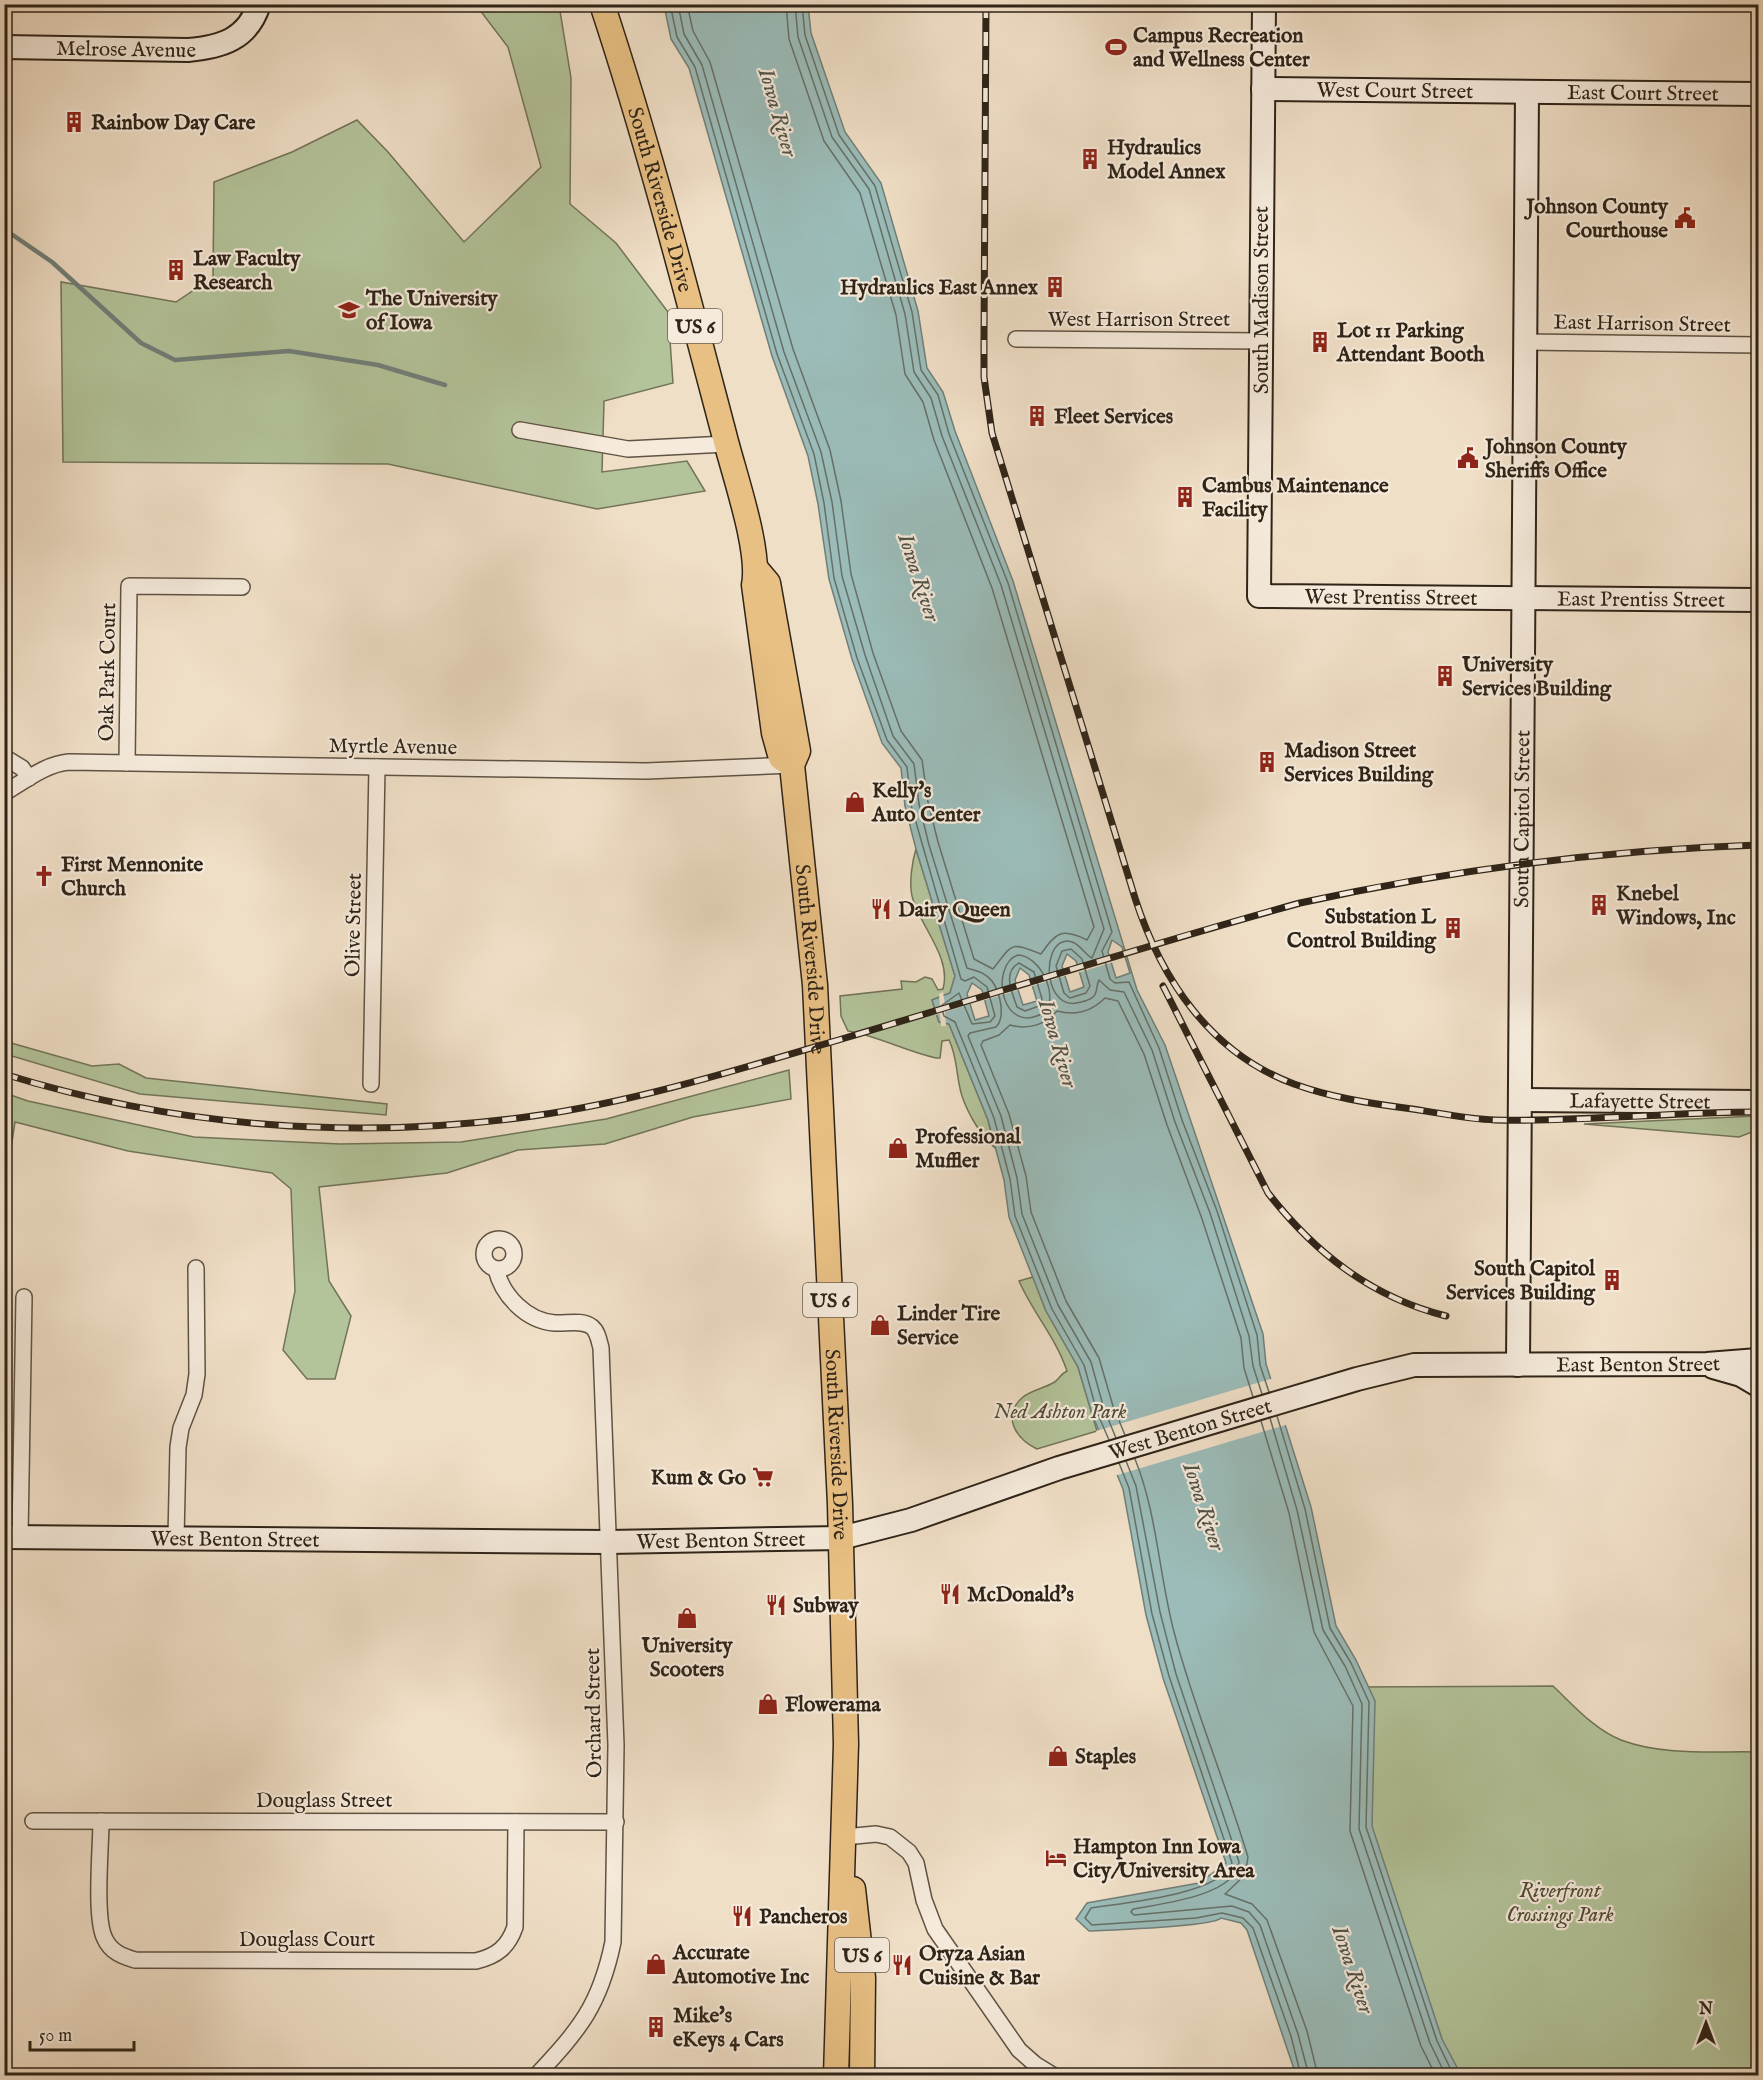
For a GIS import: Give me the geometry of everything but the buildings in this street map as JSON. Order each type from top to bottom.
[{"type":"main road","name":"South Riverside Drive","points":[[602,4],[628,84],[726,444],[757,570],[754,585],[774,733],[781,758],[792,765],[806,876],[816,1008],[841,1538],[846,1744],[836,2076]]},
{"type":"main road","name":"South Riverside Drive","points":[[844,1837],[860,1936],[864,1978],[862,2076]]},
{"type":"street","name":"Melrose Avenue","points":[[4,47],[203,49],[226,44],[244,32],[259,4]]},
{"type":"street","name":"South Madison Street","points":[[1259,596],[1264,4]]},
{"type":"street","name":"West Court Street","points":[[1263,89],[1527,92]]},
{"type":"street","name":"East Court Street","points":[[1527,92],[1758,94]]},
{"type":"street","name":"South Capitol Street","points":[[1518,1365],[1527,92]]},
{"type":"street","name":"West Harrison Street","points":[[1016,339],[1261,341]]},
{"type":"street","name":"East Harrison Street","points":[[1525,342],[1758,345]]},
{"type":"street","points":[[520,430],[628,449],[726,444]]},
{"type":"street","name":"Oak Park Court","points":[[127,763],[129,586],[242,587]]},
{"type":"street","name":"West Prentiss Street","points":[[1259,596],[1524,598]]},
{"type":"street","name":"East Prentiss Street","points":[[1524,598],[1758,600]]},
{"type":"street","points":[[4,758],[22,768],[29,778]]},
{"type":"street","name":"Myrtle Avenue","points":[[4,793],[56,763],[646,771],[792,765]]},
{"type":"street","name":"Olive Street","points":[[371,1084],[377,767]]},
{"type":"street","name":"Lafayette Street","points":[[1520,1100],[1758,1102]]},
{"type":"street","points":[[176,1538],[178,1447],[181,1428],[194,1395],[197,1374],[196,1268]]},
{"type":"street","name":"Orchard Street","points":[[496,1269],[506,1295],[532,1316],[553,1323],[584,1323],[593,1328],[601,1348],[616,1745],[613,1942],[596,2000],[582,2025],[536,2076]]},
{"type":"street","points":[[12,1537],[24,1297]]},
{"type":"street","name":"East Benton Street","points":[[1518,1365],[1707,1364],[1758,1360]]},
{"type":"street","points":[[1707,1364],[1741,1375],[1758,1385]]},
{"type":"street","name":"West Benton Street","points":[[12,1537],[608,1542],[841,1538],[911,1520],[1059,1468],[1358,1379],[1414,1365],[1518,1365]]},
{"type":"street","name":"Douglass Street","points":[[33,1821],[616,1822]]},
{"type":"street","name":"Douglass Court","points":[[101,1821],[101,1932],[113,1951],[123,1957],[135,1960],[441,1961],[488,1958],[499,1952],[510,1939],[515,1927],[516,1822]]},
{"type":"street","points":[[844,1837],[876,1834],[890,1837],[909,1852],[916,1863],[924,1900],[936,1929],[1019,2050],[1036,2066],[1054,2076]]},
{"type":"green space","points":[[476,5],[559,5],[571,78],[570,204],[616,243],[668,312],[673,383],[604,401],[602,472],[687,461],[705,491],[597,509],[388,464],[63,462],[61,282],[176,302],[213,277],[214,182],[292,152],[357,120],[388,152],[464,242],[541,167],[508,47]]},
{"type":"green space","points":[[916,849],[955,976],[950,993],[932,1000],[939,1022],[949,1024],[988,1120],[995,1148],[980,1131],[965,1103],[949,1040],[942,1041],[940,1058],[936,1058],[848,1031],[841,1016],[840,996],[902,989],[901,981],[916,982],[925,977],[932,979],[938,990],[943,989],[945,977],[943,965],[912,896],[911,873]]},
{"type":"green space","points":[[4,1041],[92,1066],[119,1064],[146,1078],[387,1104],[386,1115],[140,1094],[5,1054]]},
{"type":"green space","points":[[789,1070],[791,1099],[693,1117],[605,1144],[518,1150],[447,1173],[319,1187],[329,1281],[351,1316],[335,1379],[307,1379],[283,1350],[295,1291],[291,1189],[272,1173],[128,1151],[15,1122],[9,1162],[5,1158],[5,1093],[28,1101],[194,1137],[340,1144],[461,1142],[606,1119]]},
{"type":"green space","points":[[1755,1116],[1757,1130],[1739,1137],[1584,1124]]},
{"type":"green space","name":"Ned Ashton Park","points":[[1033,1277],[1046,1311],[1078,1367],[1097,1431],[1037,1449],[1023,1439],[1014,1426],[1012,1419],[1016,1404],[1029,1393],[1053,1383],[1067,1371],[1057,1348],[1019,1281]]},
{"type":"green space","name":"Riverfront Crossings Park","points":[[1553,1686],[1593,1724],[1621,1740],[1671,1751],[1758,1752],[1758,2075],[1439,2075],[1367,1879],[1351,1687]]},
{"type":"water","name":"Iowa River","points":[[664,5],[808,5],[811,33],[845,132],[881,183],[918,311],[927,368],[943,392],[955,431],[1013,581],[1137,990],[1165,1045],[1263,1334],[1266,1364],[1311,1507],[1336,1626],[1356,1660],[1375,1701],[1372,1826],[1442,2039],[1461,2075],[1296,2075],[1247,1930],[1241,1923],[1221,1918],[1181,1926],[1089,1931],[1076,1919],[1087,1903],[1199,1883],[1226,1863],[1163,1678],[1146,1615],[1123,1489],[1092,1414],[1078,1367],[1046,1311],[1009,1217],[1004,1180],[988,1120],[949,1024],[939,1022],[932,1000],[950,993],[955,976],[916,849],[905,806],[901,768],[882,743],[852,659],[829,579],[808,456],[772,356],[689,68],[671,39]],"holes":[[[1112,940],[1122,947],[1130,973],[1116,978],[1108,952]],[[1067,954],[1076,961],[1084,987],[1070,992],[1062,966]],[[1020,968],[1029,975],[1037,1001],[1023,1005],[1015,980]],[[972,983],[982,990],[989,1016],[975,1020],[967,994]]]},
{"type":"pier","points":[[1112,956],[1114,962],[1077,973],[1075,967]]},
{"type":"pier","points":[[1066,969],[1068,975],[1029,987],[1028,981]]},
{"type":"pier","points":[[1019,983],[1021,989],[982,1001],[980,995]]},
{"type":"pier","points":[[943,992],[945,1005],[971,997],[973,1003],[945,1012],[946,1026],[941,1026],[940,1014],[934,1015],[932,1009],[940,1006],[939,994]]},
{"type":"pier","points":[[1274,1378],[1289,1424],[1114,1476],[1096,1431]]},
{"type":"waterway","points":[[4,229],[52,262],[141,343],[175,360],[289,351],[378,365],[445,385]]},
{"type":"railway","points":[[986,4],[984,377],[992,433],[1135,898],[1159,957],[1193,1010],[1237,1053],[1264,1070],[1308,1089],[1377,1104],[1495,1120],[1561,1120],[1758,1112]]},
{"type":"railway","points":[[4,1074],[69,1092],[134,1106],[200,1117],[266,1124],[333,1128],[400,1127],[466,1124],[533,1116],[612,1102],[729,1072],[1300,903],[1470,871],[1585,857],[1758,845]]},
{"type":"railway","points":[[1163,986],[1268,1193],[1286,1215],[1325,1253],[1369,1285],[1419,1308],[1446,1316]]},
{"type":"place","name":"Campus Recreation and Wellness Center","points":[[1116,47]]},
{"type":"place","name":"Rainbow Day Care","points":[[74,122]]},
{"type":"place","name":"Hydraulics Model Annex","points":[[1090,159]]},
{"type":"place","name":"Johnson County Courthouse","points":[[1685,218]]},
{"type":"place","name":"Law Faculty Research","points":[[176,270]]},
{"type":"place","name":"Hydraulics East Annex","points":[[1055,287]]},
{"type":"place","name":"The University of Iowa","points":[[349,310]]},
{"type":"place","name":"Lot 11 Parking Attendant Booth","points":[[1320,342]]},
{"type":"place","name":"Fleet Services","points":[[1037,416]]},
{"type":"place","name":"Johnson County Sheriffs Office","points":[[1468,458]]},
{"type":"place","name":"Cambus Maintenance Facility","points":[[1185,497]]},
{"type":"place","name":"University Services Building","points":[[1445,676]]},
{"type":"place","name":"Madison Street Services Building","points":[[1267,762]]},
{"type":"place","name":"Kelly's Auto Center","points":[[855,802]]},
{"type":"place","name":"First Mennonite Church","points":[[44,876]]},
{"type":"place","name":"Knebel Windows, Inc","points":[[1599,905]]},
{"type":"place","name":"Dairy Queen","points":[[881,909]]},
{"type":"place","name":"Substation L Control Building","points":[[1453,928]]},
{"type":"place","name":"Professional Muffler","points":[[898,1148]]},
{"type":"place","name":"South Capitol Services Building","points":[[1612,1280]]},
{"type":"place","name":"Linder Tire Service","points":[[880,1325]]},
{"type":"place","name":"Kum & Go","points":[[763,1477]]},
{"type":"place","name":"McDonald's","points":[[950,1594]]},
{"type":"place","name":"Subway","points":[[776,1605]]},
{"type":"place","name":"University Scooters","points":[[687,1618]]},
{"type":"place","name":"Flowerama","points":[[768,1704]]},
{"type":"place","name":"Staples","points":[[1058,1756]]},
{"type":"place","name":"Hampton Inn Iowa City/University Area","points":[[1056,1858]]},
{"type":"place","name":"Pancheros","points":[[742,1916]]},
{"type":"place","name":"Accurate Automotive Inc","points":[[656,1964]]},
{"type":"place","name":"Oryza Asian Cuisine & Bar","points":[[902,1965]]},
{"type":"place","name":"Mike's eKeys 4 Cars","points":[[656,2027]]}]
